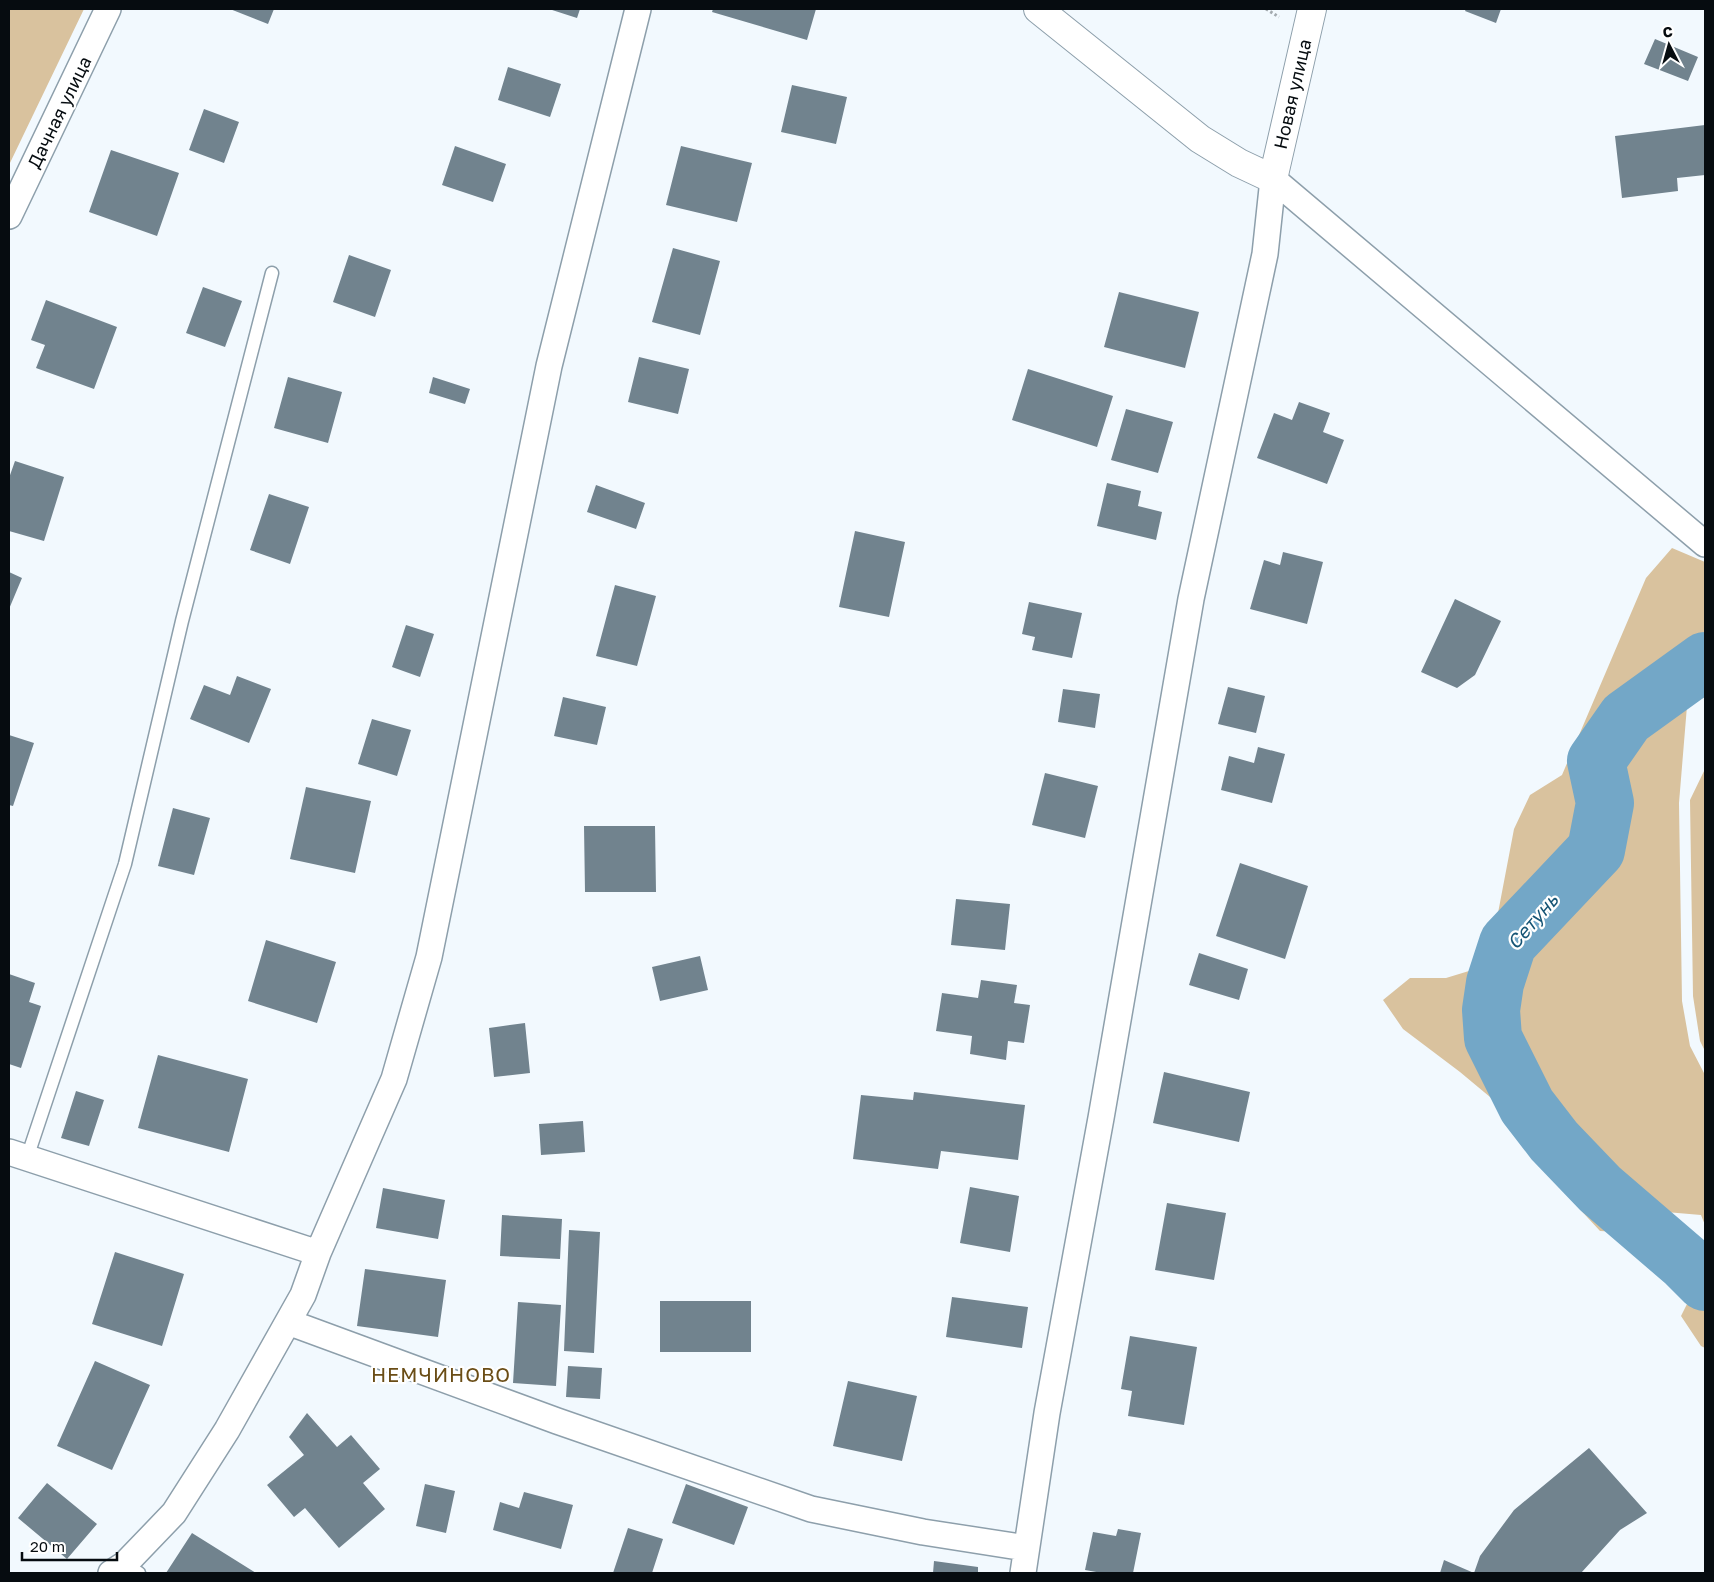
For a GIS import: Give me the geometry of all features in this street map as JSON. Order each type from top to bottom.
[{"type":"street","name":"Дачная улица","points":[[9,216],[108,9]]},
{"type":"street","points":[[125,1570],[174,1513],[227,1430],[304,1295],[318,1253],[394,1079],[429,957],[549,366],[638,9]]},
{"type":"street","points":[[1038,9],[1200,139],[1239,163],[1273,179],[1705,544]]},
{"type":"street","name":"Новая улица","points":[[1273,179],[1312,9]]},
{"type":"street","points":[[1023,1573],[1047,1413],[1102,1118],[1191,599],[1265,254],[1273,179]]},
{"type":"street","points":[[18,1155],[318,1253]]},
{"type":"street","points":[[288,1322],[557,1421],[811,1508],[923,1532],[1026,1548]]},
{"type":"lane","points":[[18,1155],[124,864],[184,612],[272,273]]},
{"type":"shaded area","points":[[9,9],[84,9],[9,165]]},
{"type":"shaded area","points":[[1672,548],[1705,562],[1705,697],[1687,706],[1679,803],[1682,1001],[1690,1046],[1705,1075],[1705,1225],[1701,1215],[1666,1212],[1636,1233],[1600,1231],[1551,1178],[1514,1117],[1460,1072],[1403,1029],[1383,1000],[1410,978],[1446,978],[1482,967],[1494,934],[1514,829],[1530,795],[1562,775],[1646,578]]},
{"type":"shaded area","points":[[1705,769],[1705,1051],[1700,1041],[1693,996],[1690,800]]},
{"type":"shaded area","points":[[1705,1268],[1705,1348],[1701,1346],[1681,1316]]},
{"type":"building","points":[[230,9],[274,9],[268,24]]},
{"type":"building","points":[[549,9],[580,9],[577,18]]},
{"type":"building","points":[[713,9],[816,9],[807,40],[712,12]]},
{"type":"building","points":[[1466,9],[1501,9],[1496,23],[1465,11]]},
{"type":"building","points":[[1655,39],[1698,57],[1688,81],[1644,64]]},
{"type":"building","points":[[508,67],[561,84],[550,117],[498,100]]},
{"type":"building","points":[[792,85],[847,97],[836,144],[781,132]]},
{"type":"building","points":[[204,109],[239,122],[224,163],[189,150]]},
{"type":"building","points":[[1705,125],[1705,175],[1677,178],[1678,191],[1622,198],[1615,136]]},
{"type":"building","points":[[455,146],[506,164],[493,202],[442,185]]},
{"type":"building","points":[[681,146],[752,163],[737,222],[666,205]]},
{"type":"building","points":[[111,150],[179,173],[157,236],[89,212]]},
{"type":"building","points":[[673,248],[720,261],[700,335],[652,322]]},
{"type":"building","points":[[349,255],[391,270],[375,317],[333,302]]},
{"type":"building","points":[[203,287],[242,301],[225,347],[186,333]]},
{"type":"building","points":[[1119,292],[1199,312],[1185,368],[1104,347]]},
{"type":"building","points":[[46,300],[117,327],[94,389],[36,368],[45,345],[31,340]]},
{"type":"building","points":[[639,357],[689,369],[678,414],[628,402]]},
{"type":"building","points":[[1028,369],[1113,396],[1097,447],[1012,420]]},
{"type":"building","points":[[288,377],[342,392],[328,443],[274,428]]},
{"type":"building","points":[[433,377],[470,389],[465,404],[429,393]]},
{"type":"building","points":[[1299,402],[1330,413],[1323,432],[1344,440],[1327,484],[1257,458],[1274,413],[1292,420]]},
{"type":"building","points":[[1126,409],[1173,422],[1158,473],[1111,460]]},
{"type":"building","points":[[15,461],[64,477],[44,541],[9,531],[9,478]]},
{"type":"building","points":[[1107,483],[1141,491],[1138,506],[1162,512],[1156,540],[1097,526]]},
{"type":"building","points":[[596,485],[645,503],[636,529],[587,512]]},
{"type":"building","points":[[269,494],[309,507],[290,564],[250,550]]},
{"type":"building","points":[[855,531],[905,542],[889,617],[839,607]]},
{"type":"building","points":[[1283,552],[1323,562],[1307,624],[1250,609],[1264,560],[1280,565]]},
{"type":"building","points":[[9,572],[22,578],[9,609]]},
{"type":"building","points":[[615,585],[656,596],[637,666],[596,656]]},
{"type":"building","points":[[1455,599],[1501,621],[1475,675],[1457,688],[1421,672]]},
{"type":"building","points":[[1029,602],[1082,613],[1072,658],[1032,650],[1035,637],[1022,634]]},
{"type":"building","points":[[406,625],[434,634],[420,677],[392,667]]},
{"type":"building","points":[[237,676],[271,689],[249,743],[190,719],[204,685],[230,695]]},
{"type":"building","points":[[1228,687],[1265,696],[1256,733],[1218,724]]},
{"type":"building","points":[[1063,689],[1100,694],[1095,728],[1058,722]]},
{"type":"building","points":[[563,697],[606,707],[597,745],[554,736]]},
{"type":"building","points":[[372,719],[411,730],[397,776],[358,764]]},
{"type":"building","points":[[9,735],[34,743],[13,806],[9,805]]},
{"type":"building","points":[[1258,747],[1285,754],[1272,803],[1221,790],[1229,756],[1254,763]]},
{"type":"building","points":[[1045,773],[1098,786],[1085,838],[1032,825]]},
{"type":"building","points":[[306,787],[371,801],[355,873],[290,859]]},
{"type":"building","points":[[173,808],[210,818],[194,875],[158,866]]},
{"type":"building","points":[[584,826],[655,826],[656,892],[585,892]]},
{"type":"building","points":[[1240,863],[1308,886],[1285,959],[1216,936]]},
{"type":"building","points":[[956,899],[1010,904],[1005,950],[951,945]]},
{"type":"building","points":[[266,940],[336,962],[317,1023],[248,1001]]},
{"type":"building","points":[[1199,953],[1248,969],[1239,1000],[1189,985]]},
{"type":"building","points":[[700,956],[708,990],[660,1001],[652,967]]},
{"type":"building","points":[[9,974],[35,983],[29,1002],[41,1006],[21,1068],[9,1064]]},
{"type":"building","points":[[981,980],[1017,985],[1014,1003],[1030,1005],[1024,1043],[1008,1041],[1006,1060],[970,1054],[972,1036],[936,1031],[942,993],[978,998]]},
{"type":"building","points":[[525,1023],[530,1073],[494,1077],[489,1028]]},
{"type":"building","points":[[158,1055],[248,1079],[229,1152],[138,1128]]},
{"type":"building","points":[[1164,1072],[1250,1092],[1239,1142],[1153,1123]]},
{"type":"building","points":[[76,1091],[104,1100],[89,1146],[61,1138]]},
{"type":"building","points":[[914,1092],[1025,1105],[1018,1160],[941,1151],[938,1169],[853,1159],[861,1095],[913,1100]]},
{"type":"building","points":[[583,1121],[585,1152],[541,1155],[539,1124]]},
{"type":"building","points":[[970,1187],[1019,1196],[1010,1252],[960,1243]]},
{"type":"building","points":[[383,1188],[445,1200],[438,1239],[376,1228]]},
{"type":"building","points":[[1167,1203],[1226,1213],[1214,1280],[1155,1270]]},
{"type":"building","points":[[502,1215],[562,1219],[560,1259],[500,1256]]},
{"type":"building","points":[[569,1230],[600,1232],[594,1353],[564,1351]]},
{"type":"building","points":[[115,1252],[184,1274],[162,1346],[92,1324]]},
{"type":"building","points":[[365,1269],[446,1280],[438,1337],[357,1326]]},
{"type":"building","points":[[952,1297],[1028,1307],[1022,1348],[946,1337]]},
{"type":"building","points":[[660,1301],[751,1301],[751,1352],[660,1352]]},
{"type":"building","points":[[518,1302],[561,1305],[556,1386],[513,1383]]},
{"type":"building","points":[[1130,1336],[1197,1347],[1184,1425],[1128,1416],[1132,1391],[1121,1389]]},
{"type":"building","points":[[95,1361],[150,1385],[112,1470],[57,1446]]},
{"type":"building","points":[[568,1366],[602,1368],[600,1399],[566,1397]]},
{"type":"building","points":[[848,1381],[917,1396],[902,1461],[833,1446]]},
{"type":"building","points":[[307,1413],[337,1447],[351,1435],[380,1469],[363,1483],[385,1509],[339,1548],[305,1508],[294,1517],[267,1485],[304,1455],[289,1437]]},
{"type":"building","points":[[1589,1448],[1647,1513],[1620,1530],[1581,1573],[1474,1573],[1480,1556],[1514,1510]]},
{"type":"building","points":[[47,1483],[97,1524],[67,1559],[18,1518]]},
{"type":"building","points":[[425,1484],[455,1491],[446,1533],[416,1526]]},
{"type":"building","points":[[686,1484],[748,1507],[734,1545],[672,1523]]},
{"type":"building","points":[[524,1492],[573,1505],[561,1549],[493,1530],[500,1502],[519,1508]]},
{"type":"building","points":[[628,1528],[663,1539],[652,1573],[613,1573]]},
{"type":"building","points":[[1118,1529],[1141,1533],[1133,1573],[1102,1573],[1085,1570],[1093,1532],[1116,1536]]},
{"type":"building","points":[[192,1533],[256,1573],[166,1573]]},
{"type":"building","points":[[1444,1560],[1474,1573],[1440,1573]]},
{"type":"building","points":[[934,1561],[978,1567],[978,1573],[933,1573]]},
{"type":"waterway","name":"Сетунь","points":[[1705,661],[1626,718],[1596,761],[1605,803],[1596,850],[1508,943],[1495,983],[1491,1010],[1493,1038],[1527,1106],[1554,1141],[1600,1189],[1685,1262],[1705,1282]]},
{"type":"district","name":"НЕМЧИНОВО","points":[[441,1374]]}]
